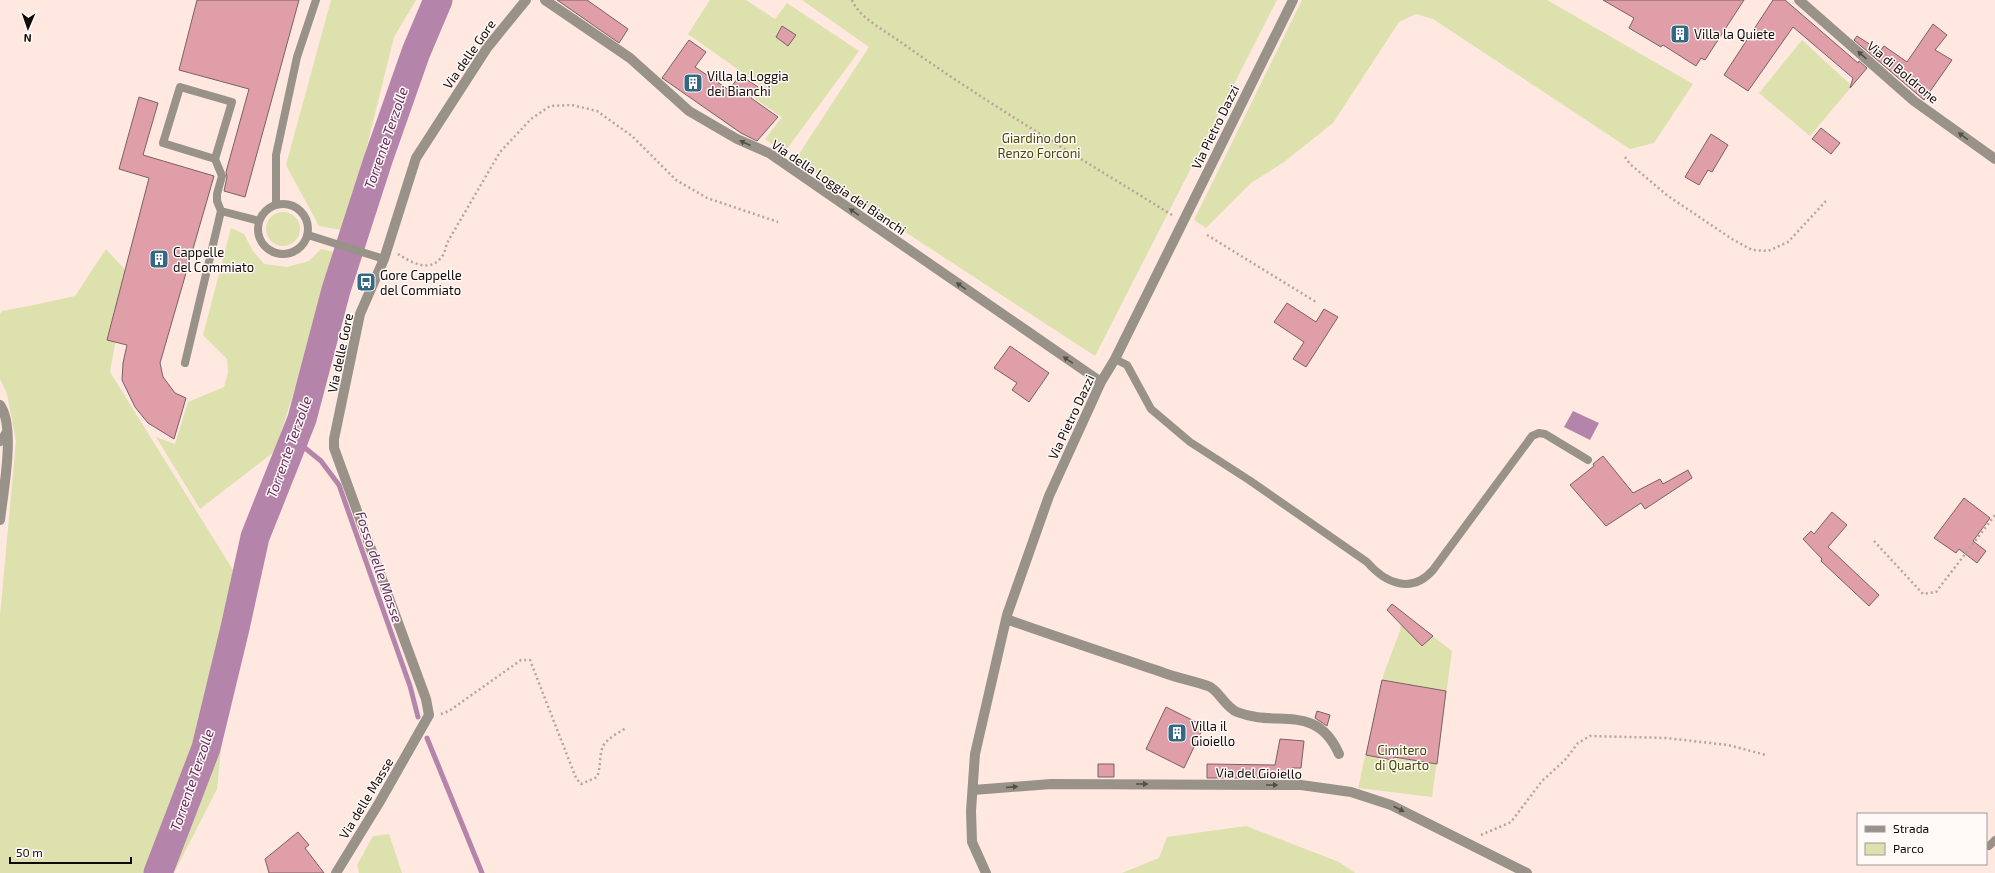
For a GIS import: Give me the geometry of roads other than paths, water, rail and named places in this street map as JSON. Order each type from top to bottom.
[{"type":"street","name":"Via delle Gore","points":[[418,736],[428,718],[426,699],[334,448],[360,314],[384,259],[416,158],[487,48],[526,0]]},
{"type":"street","name":"Via della Loggia dei Bianchi","points":[[545,0],[630,58],[689,110],[737,139],[769,154],[1101,382]]},
{"type":"street","name":"Via Pietro Dazzi","points":[[983,872],[972,842],[971,811],[975,754],[1006,620],[1049,496],[1101,382],[1115,359],[1293,0]]},
{"type":"street","name":"Via di Boldrone","points":[[1799,0],[1914,101],[1995,159]]},
{"type":"street","points":[[0,405],[7,430],[8,454],[0,520]]},
{"type":"street","points":[[1006,620],[1174,676],[1210,686],[1224,703],[1236,712],[1264,718],[1308,721],[1332,738],[1339,754]]},
{"type":"street","name":"Via delle Masse","points":[[336,873],[418,736]]},
{"type":"street","name":"Via del Gioiello","points":[[973,790],[1051,784],[1301,785],[1351,792],[1391,805],[1527,873]]},
{"type":"lane","points":[[276,204],[276,155],[297,57],[316,0]]},
{"type":"lane","points":[[185,363],[221,211],[216,194],[222,176],[215,159],[232,102],[180,87],[163,143],[215,159]]},
{"type":"lane","points":[[276,204],[285,204],[301,211],[306,218],[308,236],[302,246],[292,253],[276,254],[268,250],[258,237],[258,221],[269,208],[276,204]]},
{"type":"lane","points":[[221,211],[258,221]]},
{"type":"lane","points":[[308,236],[326,240],[384,259]]},
{"type":"lane","points":[[1115,359],[1127,365],[1151,409],[1190,442],[1249,480],[1368,562],[1377,573],[1406,585],[1417,583],[1426,579],[1532,436],[1539,433],[1545,434],[1588,460]]},
{"type":"lane","points":[[0,442],[7,430]]},
{"type":"waterway","name":"Fosso delle Masse","points":[[158,873],[206,748],[255,537],[302,419],[336,290],[378,160],[416,52],[438,0]]},
{"type":"waterway","name":"Fosso delle Masse","points":[[294,439],[321,461],[339,485],[410,686],[418,717]]},
{"type":"waterway","name":"Fosso delle Masse","points":[[427,738],[482,873]]},
{"type":"place","name":"Villa la Quiete","points":[[1680,34]]},
{"type":"place","name":"Villa la Loggia dei Bianchi","points":[[693,83]]},
{"type":"place","name":"Cappelle del Commiato","points":[[159,259]]},
{"type":"place","name":"Gore Cappelle del Commiato","points":[[366,282]]},
{"type":"place","name":"Villa il Gioiello","points":[[1177,733]]},
{"type":"water label","name":"Torrente Terzolle","points":[[386,138]]},
{"type":"water label","name":"Torrente Terzolle","points":[[289,447]]},
{"type":"water label","name":"Torrente Terzolle","points":[[192,780]]},
{"type":"park label","name":"Giardino don Renzo Forconi","points":[[1039,146]]},
{"type":"park label","name":"Cimitero di Quarto","points":[[1402,758]]}]
